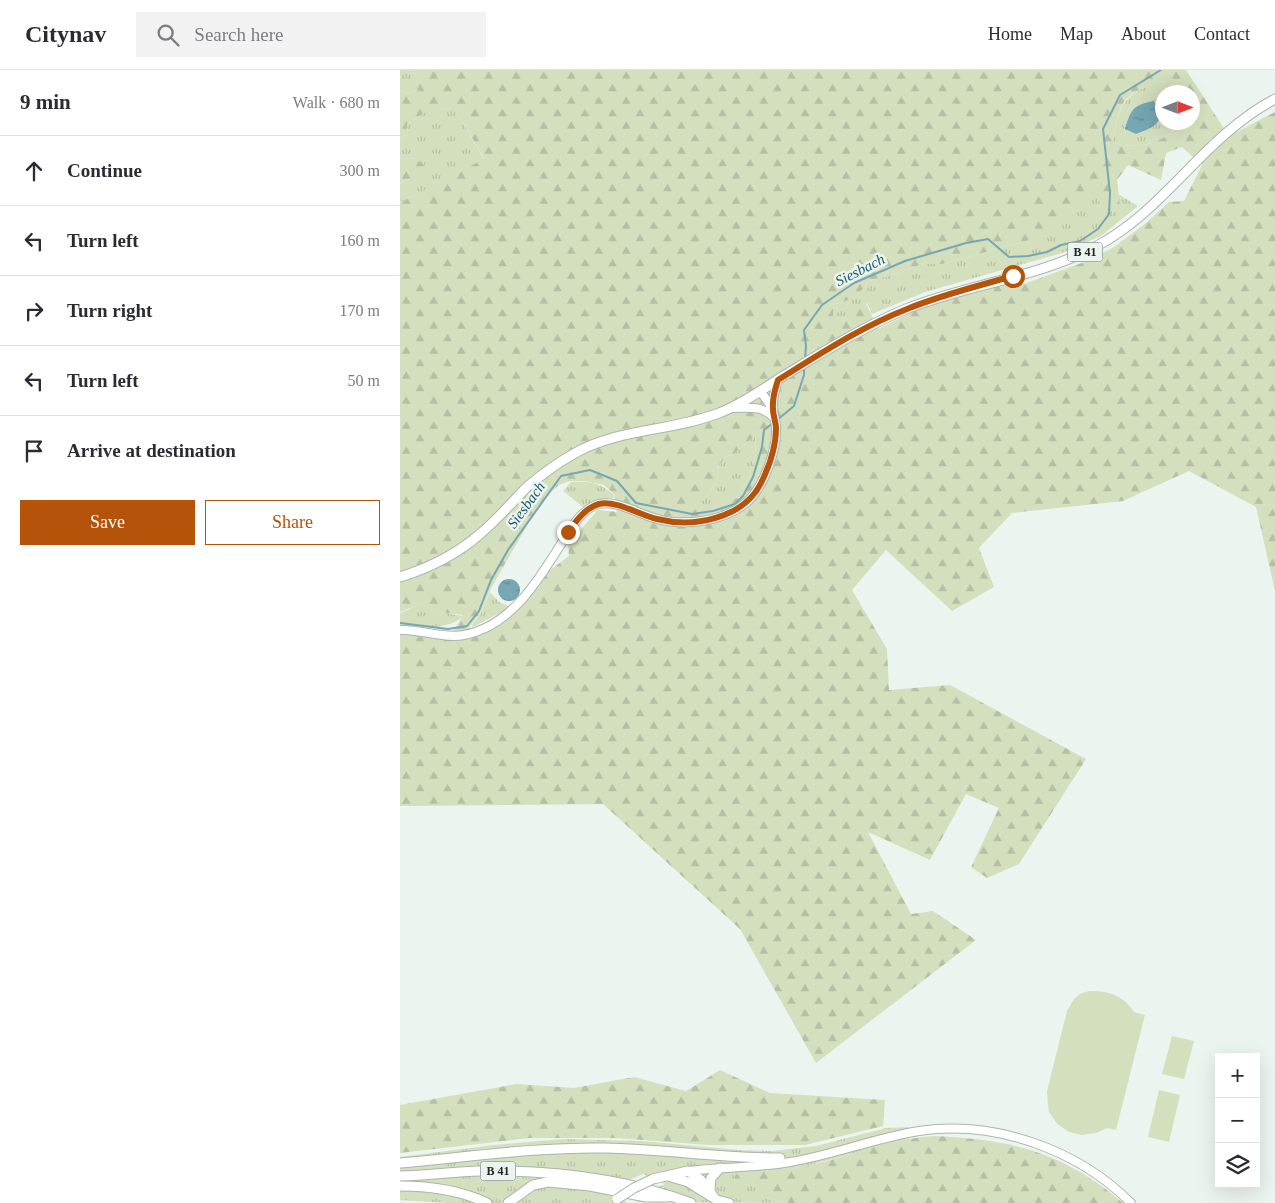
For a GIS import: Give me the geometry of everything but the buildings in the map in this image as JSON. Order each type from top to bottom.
[{"type":"main road","name":"B 41","points":[[400,577],[438,562],[467,545],[493,523],[535,480],[579,451],[616,437],[688,423],[708,417],[730,408],[759,392],[865,328],[906,309],[1044,268],[1096,247],[1147,211],[1222,135],[1275,99]]},
{"type":"main road","points":[[400,1164],[509,1152],[577,1148],[640,1149],[780,1158]]},
{"type":"main road","points":[[712,1194],[712,1178],[720,1168]]},
{"type":"main road","points":[[615,1201],[634,1188],[653,1179],[688,1171],[701,1180],[712,1194]]},
{"type":"main road","name":"B 41","points":[[400,1175],[478,1172],[556,1173],[633,1185],[674,1196],[691,1203]]},
{"type":"main road","points":[[665,1175],[688,1182],[712,1194],[722,1202],[729,1203]]},
{"type":"main road","points":[[508,1203],[533,1185],[548,1182],[590,1186],[646,1197],[674,1196]]},
{"type":"main road","points":[[400,1186],[448,1190],[487,1203]]},
{"type":"main road","points":[[522,1203],[524,1192]]},
{"type":"street","points":[[400,630],[458,636],[479,630],[498,621],[513,610],[525,596],[574,525],[586,511],[596,505],[610,504],[657,519],[685,522],[720,516],[738,508],[755,493],[765,474],[775,439],[776,428],[773,410],[778,380]]},
{"type":"street","points":[[759,392],[773,410]]},
{"type":"street","points":[[759,392],[764,410]]},
{"type":"street","points":[[730,408],[764,410],[774,418]]},
{"type":"street","points":[[688,1171],[768,1166],[918,1132],[953,1129],[981,1131],[1024,1140],[1072,1159],[1102,1178],[1131,1203]]},
{"type":"street","points":[[780,1158],[809,1158]]},
{"type":"green space","points":[[400,70],[413,70],[419,90],[408,94],[400,91]]},
{"type":"green space","points":[[413,70],[1186,70],[1196,85],[1164,85],[1162,81],[1137,91],[1124,102],[1115,127],[1113,143],[1132,146],[1148,144],[1164,138],[1175,130],[1200,130],[1200,91],[1229,136],[1275,112],[1275,591],[1256,507],[1189,471],[1123,501],[1012,513],[979,548],[994,587],[952,611],[886,550],[852,590],[887,649],[889,690],[950,685],[1086,759],[1019,864],[987,878],[971,867],[999,808],[966,794],[930,860],[868,832],[911,914],[933,911],[976,940],[816,1063],[740,929],[603,804],[400,806],[400,633],[450,637],[463,615],[437,612],[421,604],[400,612],[400,203],[484,159],[455,108],[439,109],[425,113],[407,124],[408,134],[400,138],[400,91],[408,94],[419,90]],"holes":[[[1182,147],[1202,165],[1184,201],[1169,202],[1146,223],[1114,247],[1087,261],[1024,284],[992,286],[958,296],[917,310],[878,329],[866,303],[833,326],[833,305],[855,298],[869,281],[923,264],[942,264],[1026,241],[1049,229],[1095,193],[1104,211],[1120,205],[1117,180],[1128,165],[1161,180],[1166,153]],[[755,436],[756,454],[749,476],[737,498],[699,512],[702,501],[718,480],[717,468],[727,456],[734,454]],[[570,481],[584,481],[604,485],[614,494],[617,512],[598,510],[568,544],[569,556],[549,571],[513,615],[492,630],[469,628],[481,612],[490,590],[536,510],[545,497],[559,485]]]},
{"type":"green space","points":[[1162,81],[1164,85],[1155,85],[1155,130],[1175,130],[1164,138],[1148,144],[1132,146],[1113,143],[1118,116],[1125,102],[1137,91]]},
{"type":"green space","points":[[455,108],[484,160],[400,203],[400,184],[411,178],[416,159],[400,158],[400,138],[408,134],[407,124],[430,109]]},
{"type":"green space","points":[[400,158],[416,159],[425,165],[411,178],[400,184]]},
{"type":"green space","points":[[1095,193],[1120,205],[1118,194],[1138,206],[1101,236],[1062,253],[925,292],[872,314],[867,303],[833,327],[833,305],[855,298],[869,281],[923,264],[942,264],[1026,241]]},
{"type":"green space","points":[[755,436],[756,454],[749,476],[737,498],[699,513],[702,501],[718,480],[717,469],[727,456],[734,454]]},
{"type":"green space","points":[[571,482],[589,482],[598,485],[613,494],[614,498],[598,500],[584,508],[563,491]]},
{"type":"green space","points":[[490,592],[499,602],[511,607],[473,627],[472,625],[481,613]]},
{"type":"green space","points":[[421,604],[438,612],[463,616],[457,621],[442,626],[400,626],[400,613]]},
{"type":"green space","points":[[1089,991],[1115,995],[1126,1002],[1134,1012],[1145,1015],[1116,1130],[1107,1128],[1096,1133],[1082,1135],[1069,1132],[1057,1124],[1049,1112],[1047,1091],[1067,1011],[1074,999],[1080,994]]},
{"type":"green space","points":[[1172,1036],[1194,1041],[1184,1079],[1162,1074]]},
{"type":"green space","points":[[720,1070],[770,1093],[885,1100],[883,1126],[805,1145],[708,1145],[617,1138],[529,1138],[400,1153],[400,1105],[517,1084],[574,1088],[634,1077],[686,1091]]},
{"type":"green space","points":[[1159,1090],[1180,1095],[1169,1142],[1148,1137]]},
{"type":"green space","points":[[908,1127],[910,1138],[806,1166],[779,1171],[745,1184],[752,1185],[757,1189],[760,1196],[788,1203],[638,1202],[631,1199],[665,1184],[643,1174],[629,1180],[608,1195],[627,1202],[625,1203],[447,1203],[400,1200],[400,1157],[494,1145],[565,1139],[642,1141],[739,1150],[772,1151],[816,1146],[886,1128]]},
{"type":"green space","points":[[933,1136],[987,1141],[1035,1152],[1079,1171],[1123,1203],[788,1203],[760,1196],[757,1194],[757,1189],[752,1185],[745,1184],[734,1177],[737,1175],[806,1166],[885,1144]]},
{"type":"water","points":[[1155,102],[1155,125],[1136,134],[1125,129],[1131,112],[1141,104]]},
{"type":"water","points":[[509,579],[517,582],[520,590],[517,598],[509,601],[501,598],[498,590],[501,582]]},
{"type":"waterway","name":"Siesbach","points":[[805,359],[804,330],[822,305],[854,283],[905,261],[966,243],[988,239],[1009,257],[1028,256],[1080,241],[1098,229],[1109,214],[1110,193],[1103,129],[1120,95],[1161,70]]},
{"type":"waterway","name":"Siesbach","points":[[777,420],[794,406],[804,375],[804,367]]},
{"type":"waterway","name":"Siesbach","points":[[400,623],[448,629],[467,626],[479,611],[491,580],[508,550],[561,476],[590,470],[617,481],[636,503],[692,514],[713,511],[735,504],[743,496],[753,477],[762,447],[764,430],[773,423]]},
{"type":"route","points":[[568,532],[586,511],[600,504],[610,504],[670,522],[710,519],[738,508],[755,493],[770,461],[776,433],[773,401],[778,380],[865,328],[906,309],[1013,276]]}]
